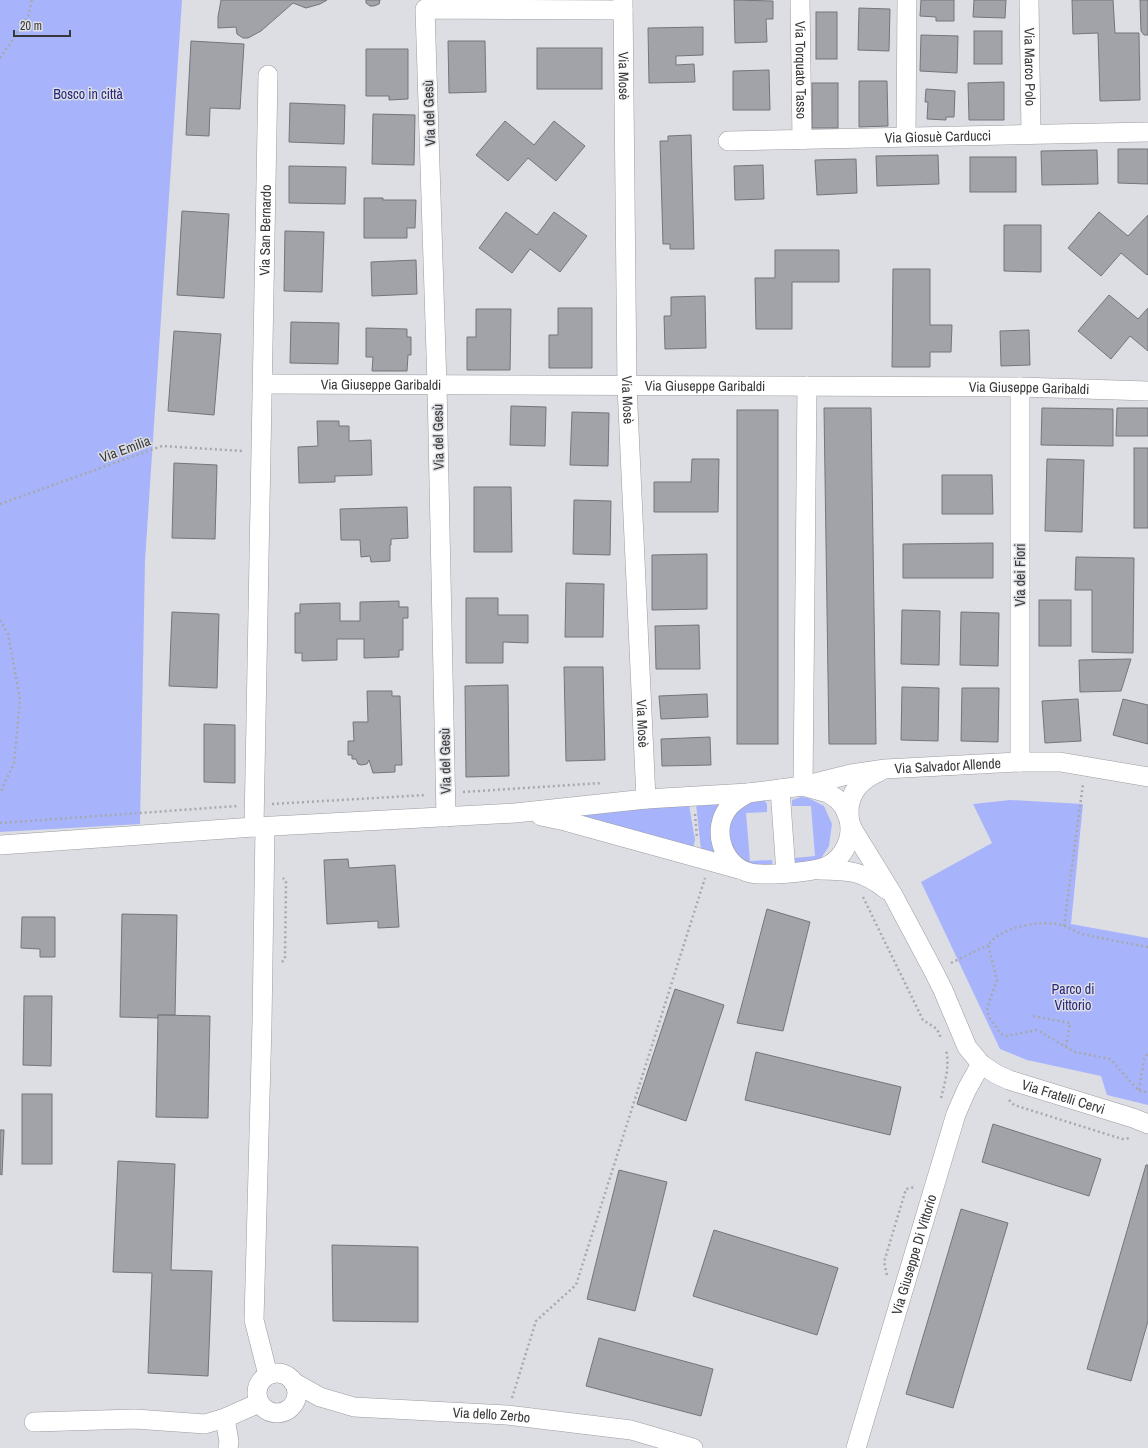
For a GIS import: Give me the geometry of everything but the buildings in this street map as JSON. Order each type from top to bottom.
[{"type":"street","name":"Via Torquato Tasso","points":[[800,0],[802,140]]},
{"type":"street","points":[[906,137],[907,0]]},
{"type":"street","name":"Via Marco Polo","points":[[1029,0],[1030,134]]},
{"type":"street","name":"Via del Gesù","points":[[446,817],[437,385],[425,10],[623,5]]},
{"type":"street","name":"Via Mosè","points":[[623,5],[627,386],[646,799]]},
{"type":"street","name":"Via San Bernardo","points":[[268,75],[255,805],[260,827],[262,1047],[254,1320],[268,1375]]},
{"type":"street","name":"Via Giosuè Carducci","points":[[728,141],[1148,132]]},
{"type":"street","name":"Via Giuseppe Garibaldi","points":[[263,384],[806,386],[1148,391]]},
{"type":"street","points":[[806,386],[803,786],[823,790],[837,799],[846,810],[850,823]]},
{"type":"street","name":"Via dei Fiori","points":[[1020,388],[1020,762]]},
{"type":"street","name":"Via Salvador Allende","points":[[515,813],[692,795],[780,790],[851,774],[885,769],[1020,762],[1060,762],[1148,777]]},
{"type":"street","points":[[816,870],[831,864],[842,853],[847,844],[850,835],[850,804],[858,785],[868,777],[885,769]]},
{"type":"street","points":[[780,790],[786,872]]},
{"type":"street","name":"Via Salvador Allende","points":[[742,870],[727,856],[722,845],[720,832],[722,819],[728,808],[748,793]]},
{"type":"street","points":[[0,845],[260,827],[515,813],[565,820],[754,874],[816,870],[845,870],[863,874],[881,885],[893,895]]},
{"type":"street","name":"Via Fratelli Cervi","points":[[850,823],[893,895],[934,972],[967,1047],[981,1064],[996,1074],[1009,1080],[1148,1124]]},
{"type":"street","name":"Via Giuseppe Di Vittorio","points":[[856,1448],[953,1122],[966,1088],[981,1064]]},
{"type":"street","points":[[275,1373],[282,1374],[293,1382],[296,1387],[295,1400],[288,1410],[275,1413],[269,1411],[259,1403],[257,1390],[259,1384],[268,1375],[275,1373]]},
{"type":"street","name":"Via dello Zerbo","points":[[293,1382],[320,1397],[354,1407],[507,1415],[631,1430],[693,1448]]},
{"type":"street","points":[[34,1422],[135,1419],[205,1424],[225,1418],[259,1403]]},
{"type":"street","points":[[225,1418],[229,1442],[228,1448]]},
{"type":"path","points":[[0,58],[28,17],[32,0]]},
{"type":"path","name":"Via Emilia","points":[[0,504],[162,446],[262,452]]},
{"type":"path","points":[[0,620],[8,634],[20,699],[14,763],[0,793]]},
{"type":"path","points":[[1064,926],[1083,782]]},
{"type":"path","points":[[0,824],[255,805],[605,783]]},
{"type":"path","points":[[507,1415],[536,1321],[576,1285],[703,859],[698,848],[692,795]]},
{"type":"path","points":[[278,966],[285,959],[286,881],[281,876]]},
{"type":"path","points":[[860,892],[923,1020],[937,1029],[943,1042]]},
{"type":"path","points":[[934,972],[988,945],[992,939],[1022,925],[1046,923],[1064,926],[1080,933],[1148,947]]},
{"type":"path","points":[[988,945],[997,980],[987,1008],[989,1017],[1001,1034],[1006,1036],[1037,1030],[1076,1052],[1110,1059],[1139,1091],[1148,1092]]},
{"type":"path","points":[[1033,1016],[1070,1023],[1066,1046]]},
{"type":"path","points":[[939,1105],[946,1077],[948,1057],[946,1048]]},
{"type":"path","points":[[1139,1091],[1144,1060],[1148,1052]]},
{"type":"path","points":[[1006,1096],[1014,1106],[1122,1139],[1133,1137]]},
{"type":"path","points":[[887,1276],[884,1262],[906,1189],[915,1188],[917,1180]]},
{"type":"green space","name":"Bosco in città","points":[[0,0],[182,0],[145,561],[140,824],[0,832]]},
{"type":"green space","points":[[801,797],[808,798],[824,806],[832,824],[829,846],[822,857],[815,863],[794,863],[794,858],[815,856],[811,806],[792,806],[792,800]]},
{"type":"green space","points":[[764,800],[767,804],[767,812],[746,813],[750,861],[772,860],[773,869],[754,869],[732,850],[729,831],[731,821],[738,809],[748,802]]},
{"type":"green space","name":"Parco di Vittorio","points":[[1010,800],[1083,804],[1071,924],[1148,938],[1148,1105],[1107,1095],[1101,1076],[1027,1060],[1000,1049],[921,882],[992,843],[973,804]]},
{"type":"green space","points":[[696,804],[722,804],[717,857],[701,850]]},
{"type":"green space","points":[[689,805],[695,840],[693,848],[591,820],[583,813]]}]
